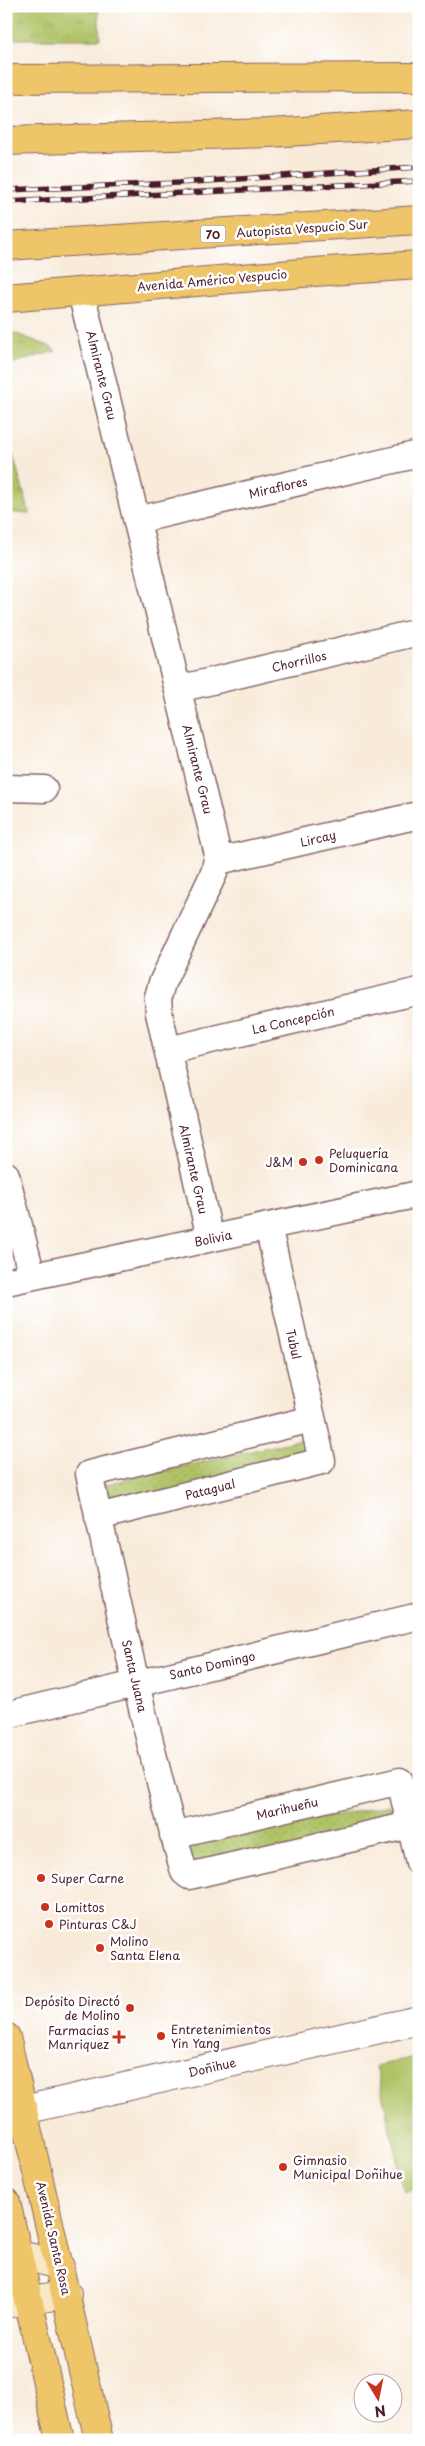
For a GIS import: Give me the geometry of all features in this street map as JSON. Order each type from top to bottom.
[{"type":"main road","points":[[6,79],[419,77]]},
{"type":"main road","points":[[6,141],[269,133],[419,124]]},
{"type":"main road","name":"Autopista Vespucio Sur","points":[[6,246],[419,220]]},
{"type":"main road","name":"Avenida Américo Vespucio","points":[[6,298],[419,265]]},
{"type":"main road","name":"Avenida Santa Rosa","points":[[6,2037],[15,2112],[60,2267],[99,2440]]},
{"type":"main road","points":[[6,2202],[18,2302],[60,2440]]},
{"type":"main road","points":[[12,2256],[44,2260],[60,2267]]},
{"type":"main road","points":[[18,2302],[66,2294]]},
{"type":"street","name":"Almirante Grau","points":[[81,292],[217,849],[218,861],[159,990],[158,1005],[210,1238]]},
{"type":"street","name":"Miraflores","points":[[137,520],[419,454]]},
{"type":"street","name":"Chorrillos","points":[[178,689],[419,632]]},
{"type":"street","points":[[6,788],[44,789]]},
{"type":"street","name":"Lircay","points":[[218,861],[419,815]]},
{"type":"street","name":"La Concepción","points":[[168,1050],[419,991]]},
{"type":"street","points":[[6,1175],[32,1276]]},
{"type":"street","name":"Bolivia","points":[[6,1282],[419,1194]]},
{"type":"street","name":"Tubul","points":[[268,1226],[322,1461]]},
{"type":"street","name":"Santa Juana","points":[[312,1419],[89,1474],[136,1683],[173,1835],[184,1872],[189,1876],[410,1826]]},
{"type":"street","name":"Patagual","points":[[98,1518],[322,1461]]},
{"type":"street","name":"Santo Domingo","points":[[6,1716],[419,1616]]},
{"type":"street","name":"Marihueñu","points":[[173,1835],[400,1781],[410,1826]]},
{"type":"street","points":[[410,1826],[419,1862]]},
{"type":"street","name":"Doñihue","points":[[15,2112],[419,2020]]},
{"type":"green space","points":[[6,6],[98,6],[100,39],[6,39],[6,33],[12,26],[6,22]]},
{"type":"green space","points":[[6,330],[49,346],[56,351],[6,365]]},
{"type":"green space","points":[[6,431],[30,514],[6,512]]},
{"type":"green space","points":[[303,1439],[311,1445],[313,1454],[107,1510],[102,1485]]},
{"type":"green space","points":[[388,1805],[399,1813],[395,1824],[188,1874],[181,1847]]},
{"type":"green space","points":[[419,2056],[419,2189],[404,2192],[376,2066]]},
{"type":"railway","points":[[6,190],[178,183],[419,167]]},
{"type":"railway","points":[[6,202],[419,181]]},
{"type":"place","name":"Peluquería Dominicana","points":[[319,1160]]},
{"type":"place","name":"J&M","points":[[303,1162]]},
{"type":"place","name":"Super Carne","points":[[41,1878]]},
{"type":"place","name":"Lomittos","points":[[45,1907]]},
{"type":"place","name":"Pinturas C&J","points":[[49,1924]]},
{"type":"place","name":"Molino Santa Elena","points":[[100,1948]]},
{"type":"place","name":"Depósito Directó de Molino","points":[[130,2008]]},
{"type":"place","name":"Entretenimientos Yin Yang","points":[[161,2036]]},
{"type":"place","name":"Farmacias Manriquez","points":[[119,2037]]},
{"type":"place","name":"Gimnasio Municipal Doñihue","points":[[283,2167]]}]
